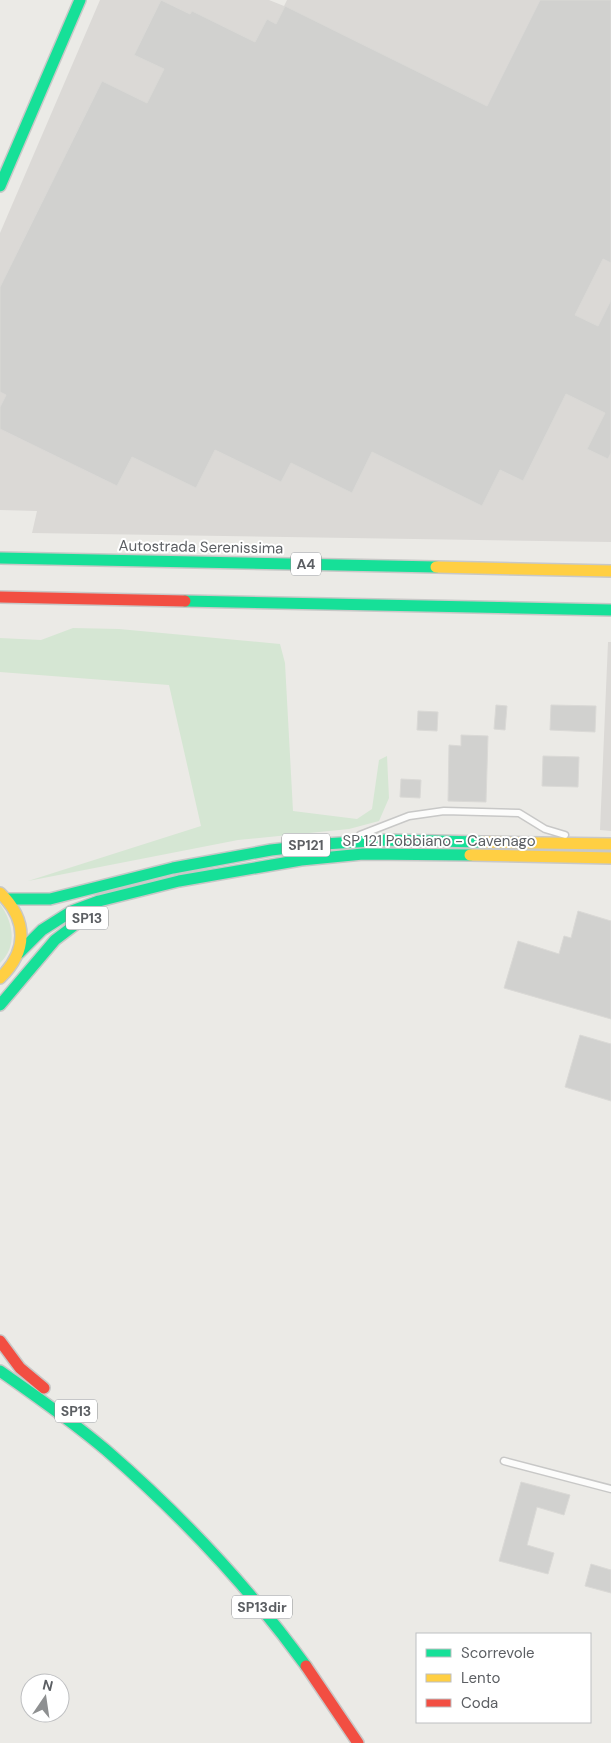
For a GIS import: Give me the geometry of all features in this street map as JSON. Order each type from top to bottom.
[{"type":"main road","points":[[0,186],[80,0]]},
{"type":"main road","name":"Autostrada Serenissima","points":[[0,558],[611,571]]},
{"type":"main road","points":[[0,597],[611,610]]},
{"type":"main road","name":"SP 121 Pobbiano - Cavenago","points":[[4,896],[38,900],[50,899],[180,867],[271,850],[340,842],[392,840],[611,844]]},
{"type":"main road","name":"SP 121 Pobbiano - Cavenago","points":[[19,953],[54,922],[81,908],[152,887],[204,876],[301,860],[362,854],[611,858]]},
{"type":"main road","name":"SP13","points":[[0,1005],[51,943],[66,930],[108,908],[181,886],[204,876]]},
{"type":"main road","name":"SP 121 Pobbiano - Cavenago","points":[[0,978],[11,967],[19,953],[22,940],[16,911],[4,896]]},
{"type":"main road","name":"SP13","points":[[0,1341],[14,1361],[28,1375],[116,1444],[128,1457],[147,1486]]},
{"type":"main road","name":"SP13dir","points":[[1,1372],[46,1402],[112,1456],[189,1526],[276,1623],[311,1671],[358,1743]]},
{"type":"lane","points":[[340,842],[409,816],[444,811],[512,812],[523,815],[547,830],[558,834],[574,835]]},
{"type":"lane","points":[[504,1460],[611,1489]]},
{"type":"shaded area","points":[[100,0],[269,0],[284,6],[287,0],[611,0],[611,542],[32,533],[37,511],[0,510],[0,233]]},
{"type":"shaded area","points":[[608,642],[611,642],[611,831],[600,830]]},
{"type":"green space","points":[[73,628],[119,629],[280,644],[285,663],[293,811],[357,819],[372,809],[379,760],[387,756],[389,798],[379,821],[349,829],[238,840],[28,881],[201,826],[169,685],[0,672],[0,638],[41,640]]},
{"type":"green space","points":[[0,904],[8,918],[12,934],[9,949],[0,963]]},
{"type":"building","points":[[161,0],[190,14],[192,11],[255,42],[267,19],[276,24],[285,6],[487,106],[540,0],[611,0],[611,263],[603,259],[575,315],[598,326],[611,300],[611,453],[608,459],[587,449],[605,413],[566,394],[523,481],[500,470],[482,506],[372,452],[352,493],[291,463],[281,482],[215,450],[196,488],[132,457],[117,486],[0,429],[0,407],[6,395],[0,392],[0,287],[102,81],[147,103],[164,69],[134,55]]},
{"type":"building","points":[[496,705],[507,706],[505,730],[494,729]]},
{"type":"building","points":[[551,705],[596,706],[595,732],[550,730]]},
{"type":"building","points":[[418,711],[438,712],[437,731],[417,730]]},
{"type":"building","points":[[461,735],[488,736],[486,802],[448,801],[449,745],[461,746]]},
{"type":"building","points":[[543,756],[579,757],[578,787],[542,786]]},
{"type":"building","points":[[401,779],[421,780],[420,798],[400,797]]},
{"type":"building","points":[[578,911],[611,921],[611,1019],[504,988],[518,941],[559,954],[564,936],[571,938]]},
{"type":"building","points":[[580,1035],[611,1044],[611,1101],[565,1087]]},
{"type":"building","points":[[521,1482],[570,1495],[564,1515],[537,1507],[527,1545],[554,1553],[548,1574],[499,1561]]},
{"type":"building","points":[[591,1564],[611,1570],[611,1593],[585,1586]]},
{"type":"traffic: fast","points":[[0,186],[80,0]]},
{"type":"traffic: fast","points":[[0,558],[436,567]]},
{"type":"traffic: fast","points":[[185,601],[611,610]]},
{"type":"traffic: fast","points":[[7,899],[50,899],[173,868],[271,850],[387,840],[482,842]]},
{"type":"traffic: fast","points":[[19,953],[42,930],[72,911],[99,901],[179,881],[301,860],[363,854],[470,855]]},
{"type":"traffic: fast","points":[[0,1005],[55,940],[76,924],[98,913]]},
{"type":"traffic: fast","points":[[0,1371],[54,1409],[106,1450],[161,1500],[237,1580],[284,1636],[306,1666]]},
{"type":"traffic: slow","points":[[436,567],[611,571]]},
{"type":"traffic: slow","points":[[482,842],[611,844]]},
{"type":"traffic: slow","points":[[470,855],[611,858]]},
{"type":"traffic: slow","points":[[0,893],[16,914],[21,935],[16,957],[0,978]]},
{"type":"traffic: jam","points":[[0,597],[185,601]]},
{"type":"traffic: jam","points":[[0,1341],[20,1368],[44,1388]]},
{"type":"traffic: jam","points":[[306,1666],[358,1743]]}]
